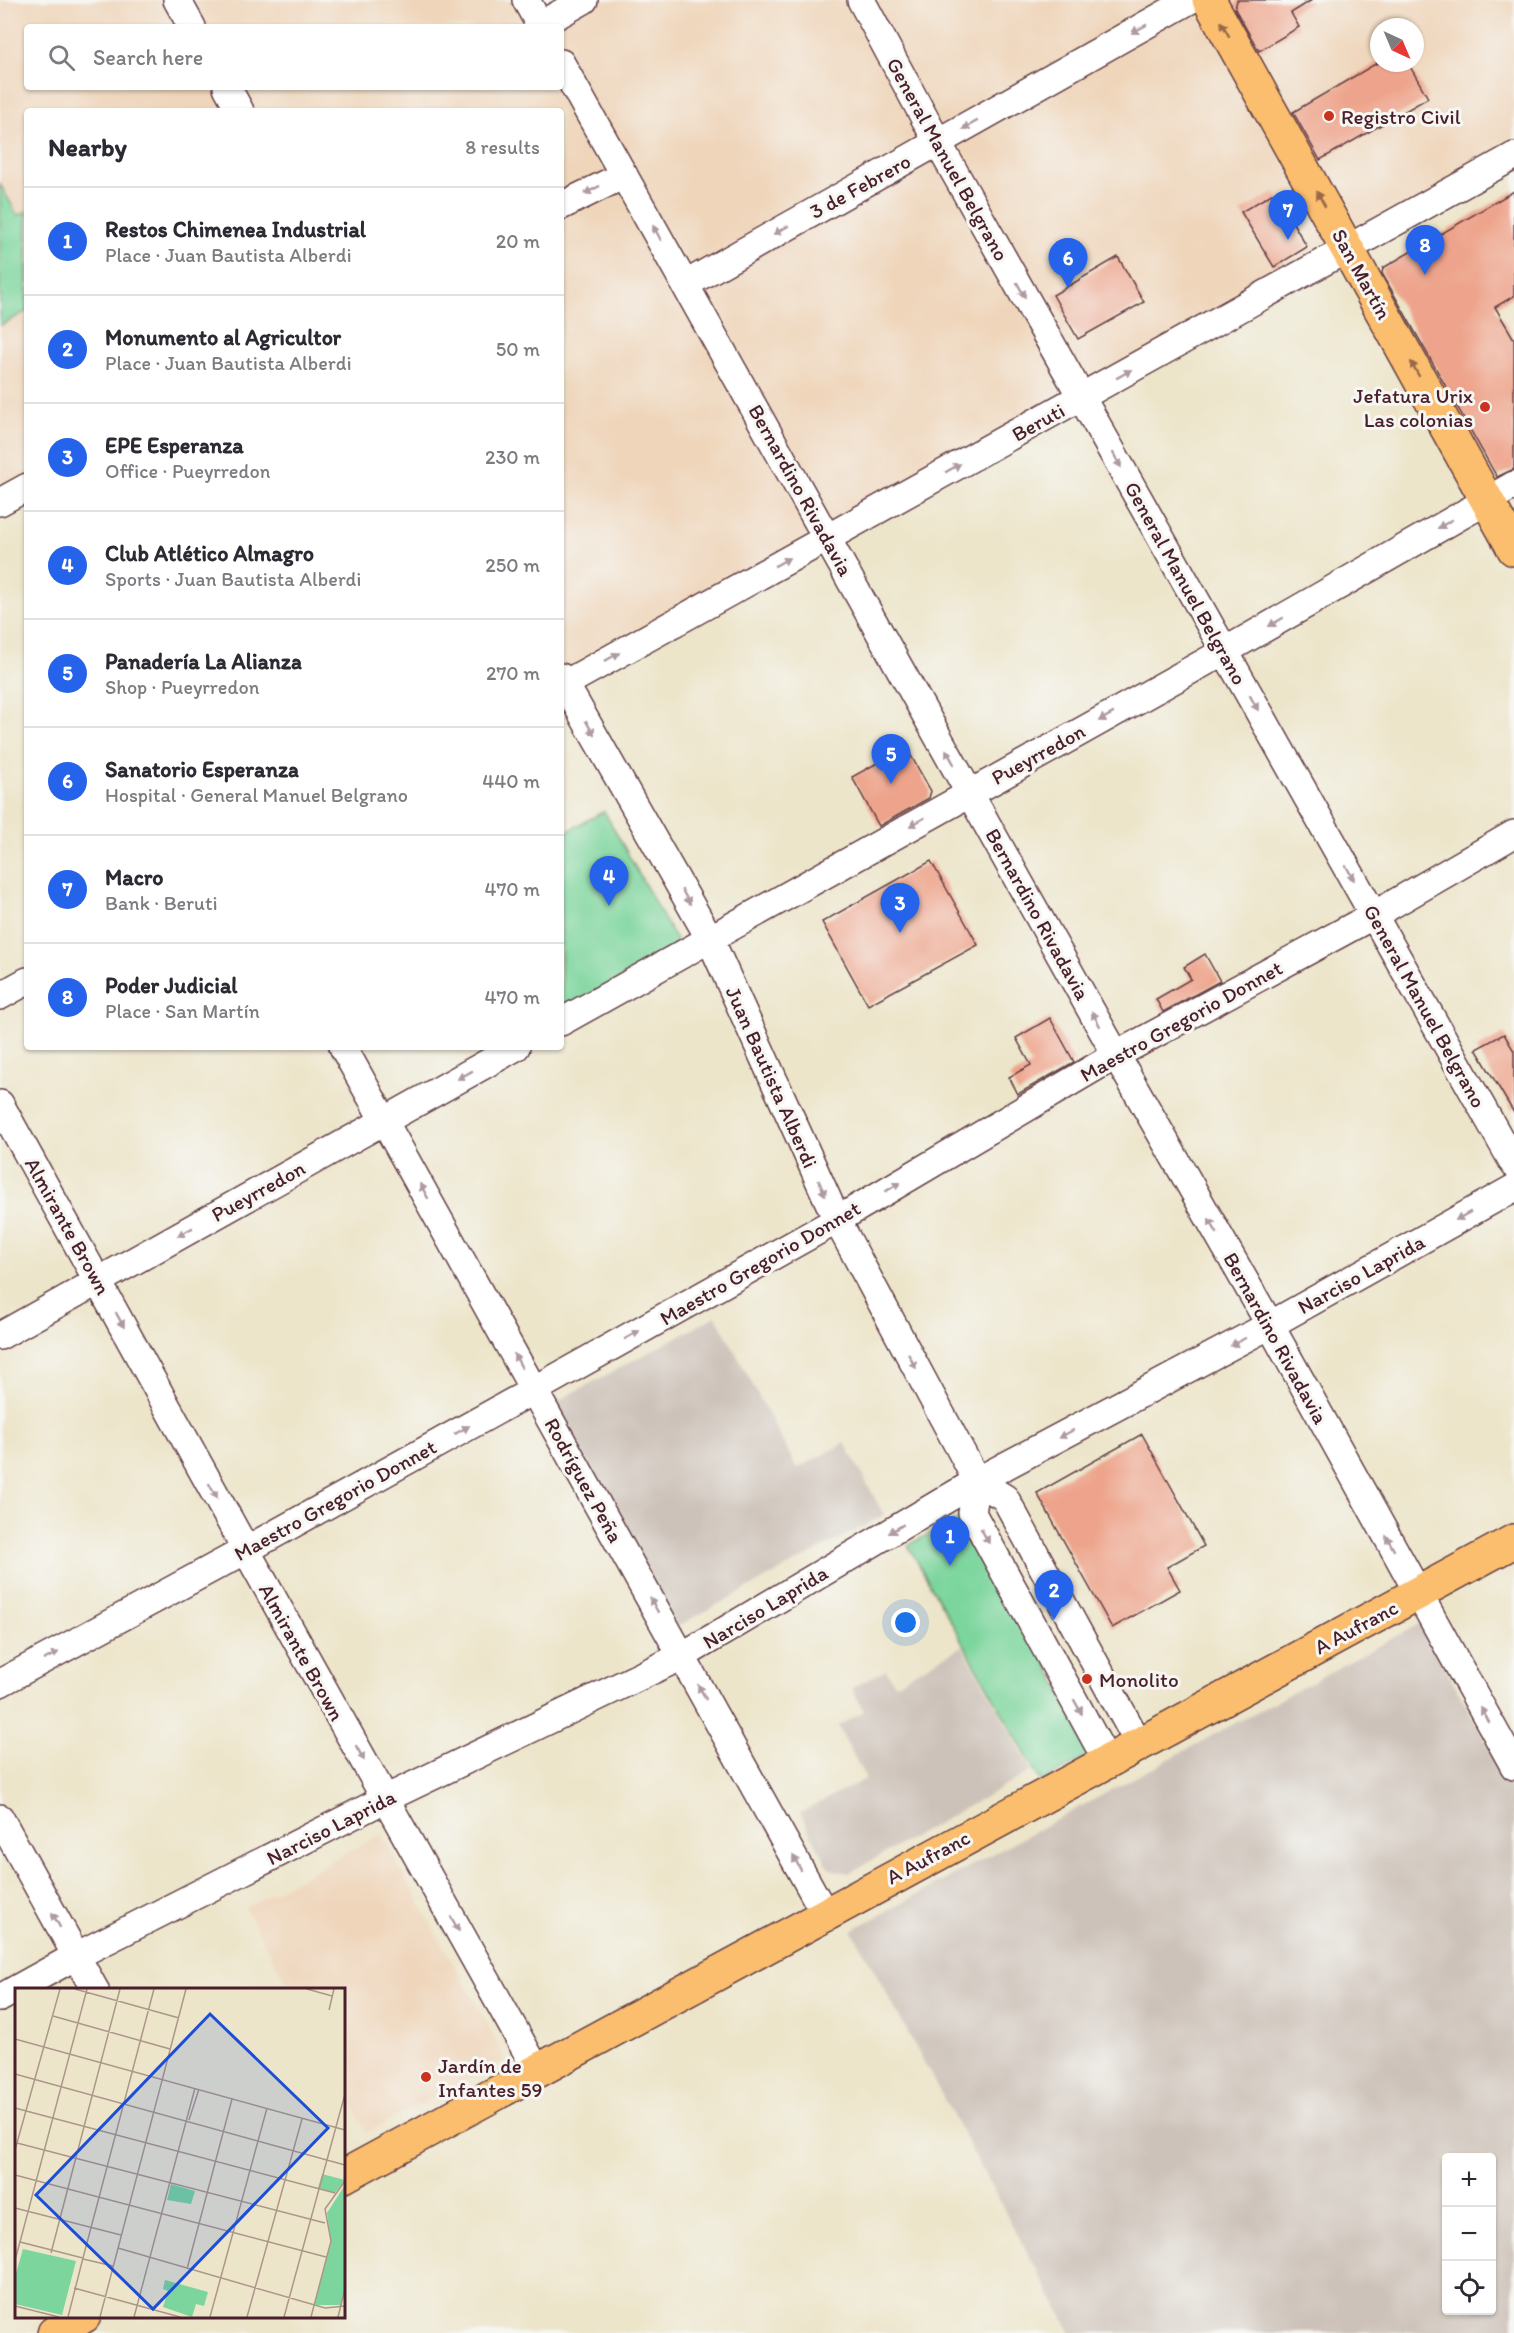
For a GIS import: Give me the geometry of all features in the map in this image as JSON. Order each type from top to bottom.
[{"type":"main road","name":"San Martín","points":[[1209,0],[1348,248],[1500,493],[1514,549]]},
{"type":"main road","name":"A Aufranc","points":[[345,2175],[1514,1541]]},
{"type":"main road","points":[[54,2333],[80,2318]]},
{"type":"street","points":[[177,0],[190,24]]},
{"type":"street","points":[[526,0],[540,24]]},
{"type":"street","points":[[544,24],[584,0]]},
{"type":"street","name":"General Manuel Belgrano","points":[[861,0],[938,142],[1514,1164]]},
{"type":"street","name":"3 de Febrero","points":[[686,284],[1190,0]]},
{"type":"street","name":"Bernardino Rivadavia","points":[[564,68],[1116,1055],[1270,1325],[1514,1766]]},
{"type":"street","points":[[229,90],[238,108]]},
{"type":"street","name":"Beruti","points":[[564,681],[1082,398],[1514,156]]},
{"type":"street","points":[[564,205],[624,175]]},
{"type":"street","points":[[0,502],[24,489]]},
{"type":"street","name":"Pueyrredon","points":[[564,1020],[1225,651],[1500,493]]},
{"type":"street","name":"Juan Bautista Alberdi","points":[[564,685],[710,939],[837,1220],[977,1481]]},
{"type":"street","name":"Maestro Gregorio Donnet","points":[[0,1683],[534,1390],[837,1220],[1116,1055],[1374,915],[1514,834]]},
{"type":"street","points":[[0,996],[24,983]]},
{"type":"street","name":"Rodríguez Peña","points":[[345,1050],[825,1914]]},
{"type":"street","name":"Pueyrredon","points":[[0,1336],[511,1050]]},
{"type":"street","name":"Almirante Brown","points":[[0,1104],[538,2072]]},
{"type":"street","name":"Narciso Laprida","points":[[18,1988],[76,1956],[385,1799],[682,1656],[977,1481],[1270,1325],[1514,1188]]},
{"type":"street","points":[[1107,1761],[972,1513],[977,1481],[1005,1498],[1139,1744]]},
{"type":"street","points":[[0,1818],[94,1988]]},
{"type":"street","name":"Narciso Laprida","points":[[0,1998],[15,1990]]},
{"type":"shaded area","points":[[0,0],[1514,0],[1514,153],[564,675],[564,108],[24,108],[24,488],[0,501]]},
{"type":"shaded area","points":[[716,1316],[797,1468],[845,1443],[884,1515],[676,1627],[556,1402]]},
{"type":"shaded area","points":[[1421,1623],[1514,1792],[1514,2333],[1071,2333],[852,1930]]},
{"type":"shaded area","points":[[962,1646],[1032,1771],[849,1873],[830,1869],[800,1813],[866,1779],[838,1726],[864,1711],[852,1688],[886,1670],[895,1684]]},
{"type":"shaded area","points":[[381,1834],[486,2021],[505,2060],[366,2133],[345,2089],[345,1988],[289,1988],[245,1908]]},
{"type":"green space","points":[[0,184],[18,216],[24,213],[24,313],[0,326]]},
{"type":"green space","points":[[604,811],[679,946],[564,1010],[564,863],[564,833]]},
{"type":"green space","points":[[964,1515],[1096,1753],[1041,1782],[908,1545]]},
{"type":"building","points":[[1237,0],[1312,0],[1291,13],[1299,27],[1259,51],[1235,9]]},
{"type":"building","points":[[1370,67],[1370,72],[1413,72],[1428,98],[1320,160],[1293,112]]},
{"type":"building","name":"Jefatura Urix Las colonias","points":[[1514,191],[1514,296],[1495,307],[1514,339],[1514,469],[1497,477],[1382,273],[1383,268]]},
{"type":"building","points":[[1275,192],[1307,247],[1274,267],[1241,212]]},
{"type":"building","points":[[1118,257],[1144,302],[1078,339],[1053,295]]},
{"type":"building","points":[[906,747],[931,791],[929,798],[879,826],[852,777]]},
{"type":"building","points":[[931,861],[978,945],[868,1005],[822,922]]},
{"type":"building","points":[[1205,954],[1220,981],[1163,1012],[1156,999],[1191,979],[1184,967]]},
{"type":"building","points":[[1050,1018],[1074,1062],[1018,1094],[1009,1077],[1031,1065],[1016,1038]]},
{"type":"building","points":[[1504,1034],[1514,1051],[1514,1113],[1476,1049]]},
{"type":"building","points":[[1142,1434],[1204,1546],[1167,1567],[1180,1590],[1112,1628],[1037,1493]]},
{"type":"place","name":"Registro Civil","points":[[1329,116]]},
{"type":"place","name":"Macro","points":[[1288,240]]},
{"type":"place","name":"Poder Judicial","points":[[1425,275]]},
{"type":"place","name":"Sanatorio Esperanza","points":[[1068,288]]},
{"type":"place","name":"Jefatura Urix Las colonias","points":[[1485,407]]},
{"type":"place","name":"Panadería La Alianza","points":[[891,784]]},
{"type":"place","name":"Club Atlético Almagro","points":[[609,906]]},
{"type":"place","name":"EPE Esperanza","points":[[900,933]]},
{"type":"place","name":"Restos Chimenea Industrial","points":[[950,1566]]},
{"type":"place","name":"Monumento al Agricultor","points":[[1054,1620]]},
{"type":"place","name":"Monolito","points":[[1087,1679]]},
{"type":"place","name":"Jardín de Infantes 59","points":[[426,2077]]}]
